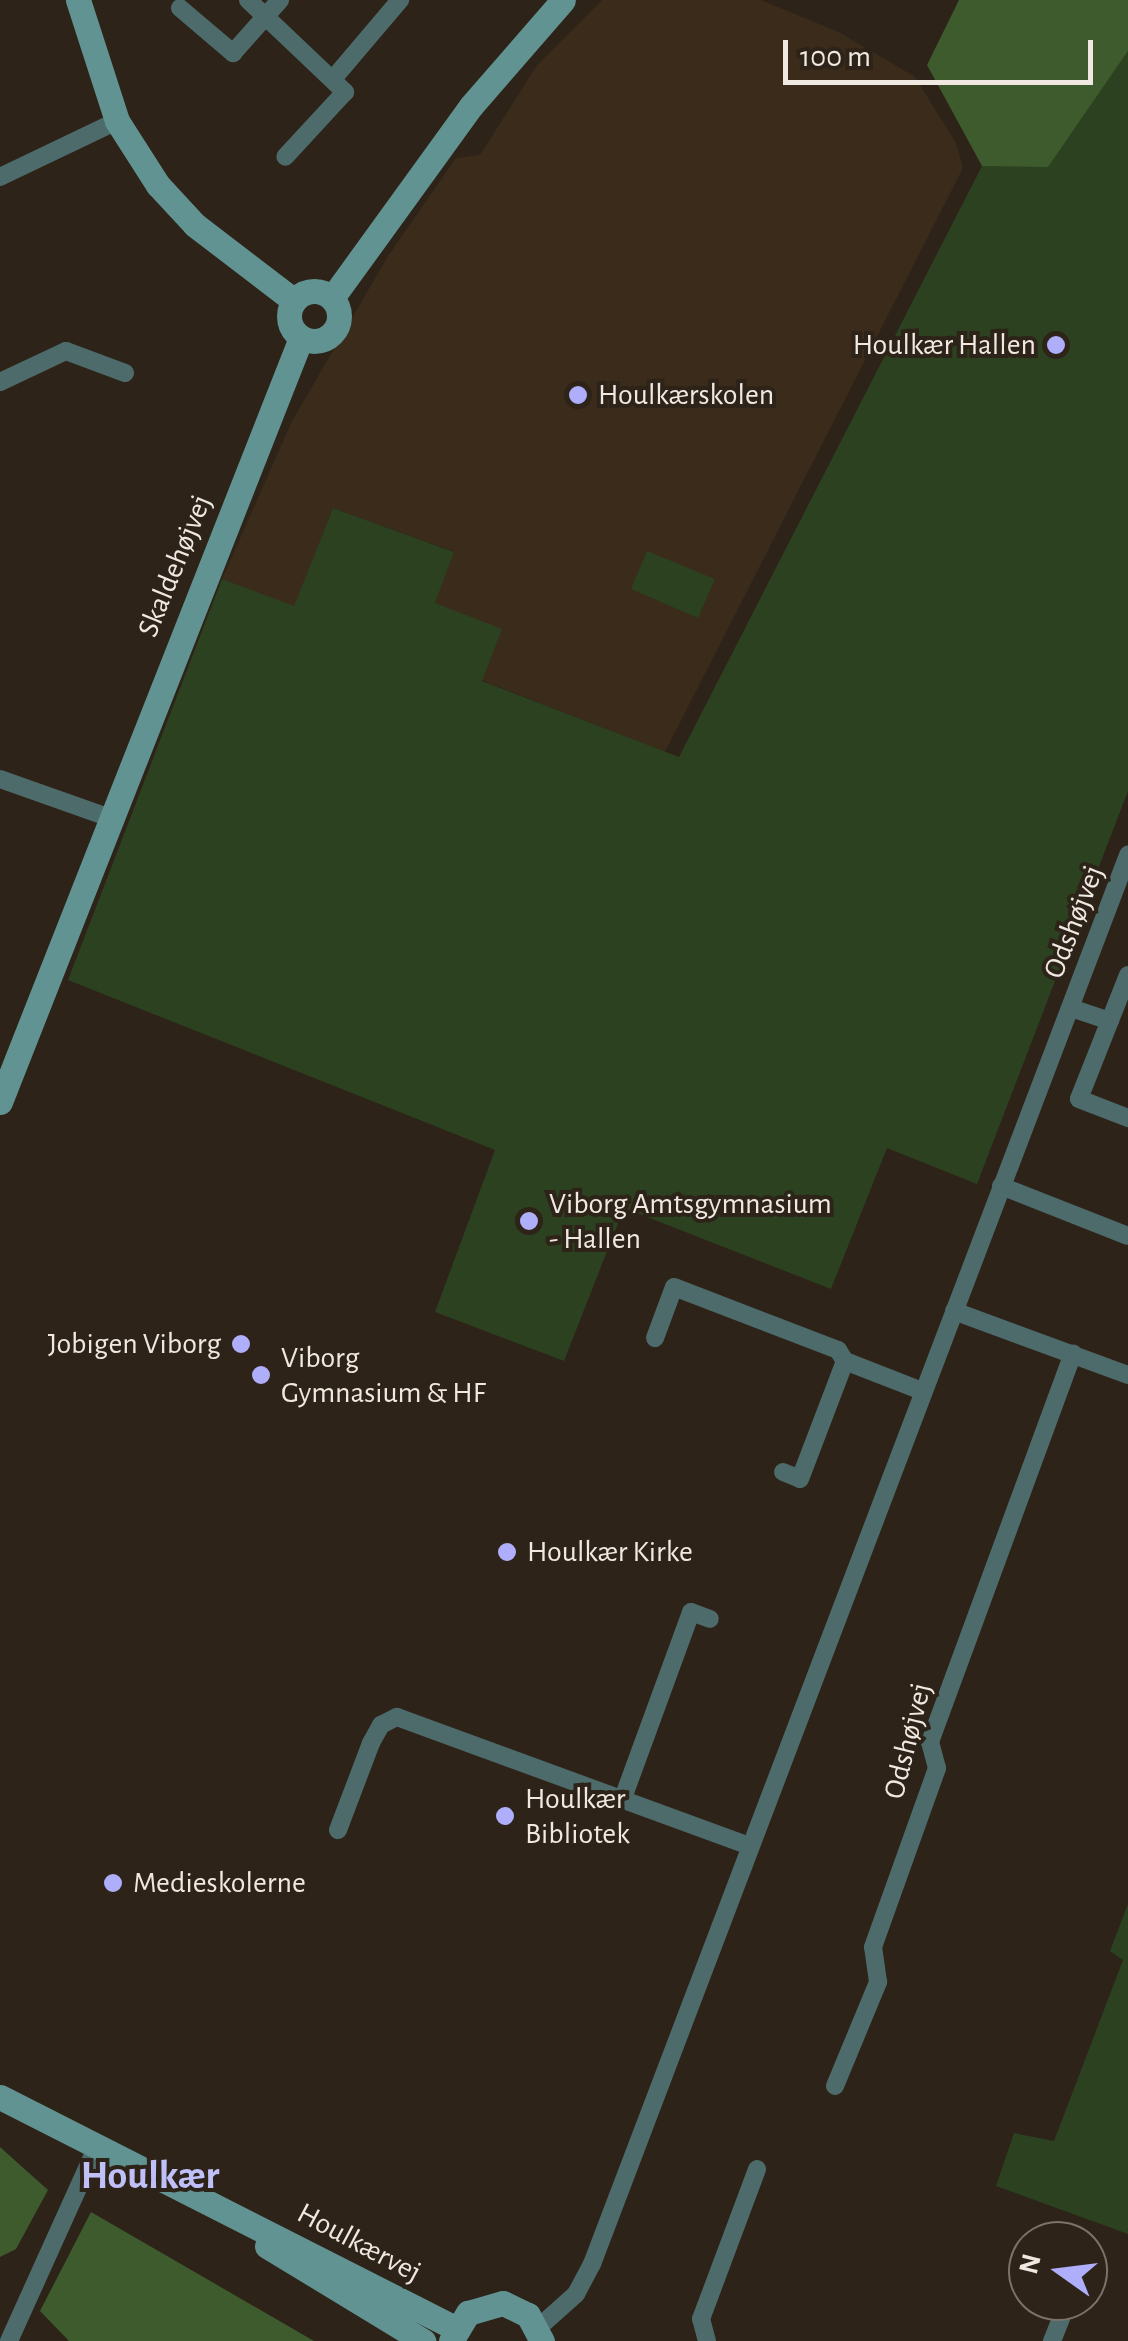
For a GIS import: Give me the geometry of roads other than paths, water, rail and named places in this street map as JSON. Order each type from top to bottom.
[{"type":"street","points":[[78,0],[117,121],[158,185],[195,225],[294,300]]},
{"type":"street","points":[[248,0],[345,92],[285,157]]},
{"type":"street","points":[[180,8],[233,53],[280,0]]},
{"type":"street","points":[[332,78],[400,0]]},
{"type":"street","points":[[332,298],[471,106],[562,0]]},
{"type":"street","points":[[0,177],[117,121]]},
{"type":"street","points":[[312,290],[332,298],[339,313],[333,332],[318,340],[301,338],[288,318],[294,300],[312,290]]},
{"type":"street","name":"Skaldehøjvej","points":[[0,1102],[301,338]]},
{"type":"street","points":[[0,382],[66,351],[125,373]]},
{"type":"street","points":[[0,780],[110,818]]},
{"type":"street","name":"Odshøjvej","points":[[540,2335],[576,2294],[592,2264],[1128,855]]},
{"type":"street","points":[[1128,974],[1079,1099],[1128,1118]]},
{"type":"street","name":"Odshøjvej","points":[[1071,1008],[1110,1021]]},
{"type":"street","points":[[1001,1186],[1128,1236]]},
{"type":"street","points":[[656,1338],[674,1288],[838,1350],[845,1361],[922,1391]]},
{"type":"street","points":[[954,1311],[1128,1375]]},
{"type":"street","name":"Odshøjvej","points":[[835,2086],[878,1982],[872,1947],[936,1768],[930,1742],[1073,1354]]},
{"type":"street","points":[[782,1472],[800,1479],[845,1361]]},
{"type":"street","points":[[622,1798],[690,1612],[710,1619]]},
{"type":"street","points":[[338,1830],[371,1743],[381,1726],[397,1717],[749,1846]]},
{"type":"street","name":"Houlkærvej","points":[[0,2097],[98,2144],[453,2334]]},
{"type":"street","points":[[11,2340],[98,2144]]},
{"type":"street","points":[[707,2341],[701,2318],[757,2169]]},
{"type":"street","name":"Houlkærvej","points":[[232,2217],[272,2250],[423,2341]]},
{"type":"street","points":[[453,2334],[478,2306],[503,2303],[540,2335]]},
{"type":"place","name":"Houlkær Hallen","points":[[1056,345]]},
{"type":"place","name":"Houlkærskolen","points":[[578,395]]},
{"type":"place","name":"Viborg Amtsgymnasium - Hallen","points":[[529,1221]]},
{"type":"place","name":"Jobigen Viborg","points":[[241,1344]]},
{"type":"place","name":"Viborg Gymnasium & HF","points":[[261,1375]]},
{"type":"place","name":"Houlkær Kirke","points":[[507,1552]]},
{"type":"place","name":"Houlkær Bibliotek","points":[[505,1816]]},
{"type":"place","name":"Medieskolerne","points":[[113,1883]]},
{"type":"district","name":"Houlkær","points":[[150,2176]]}]
